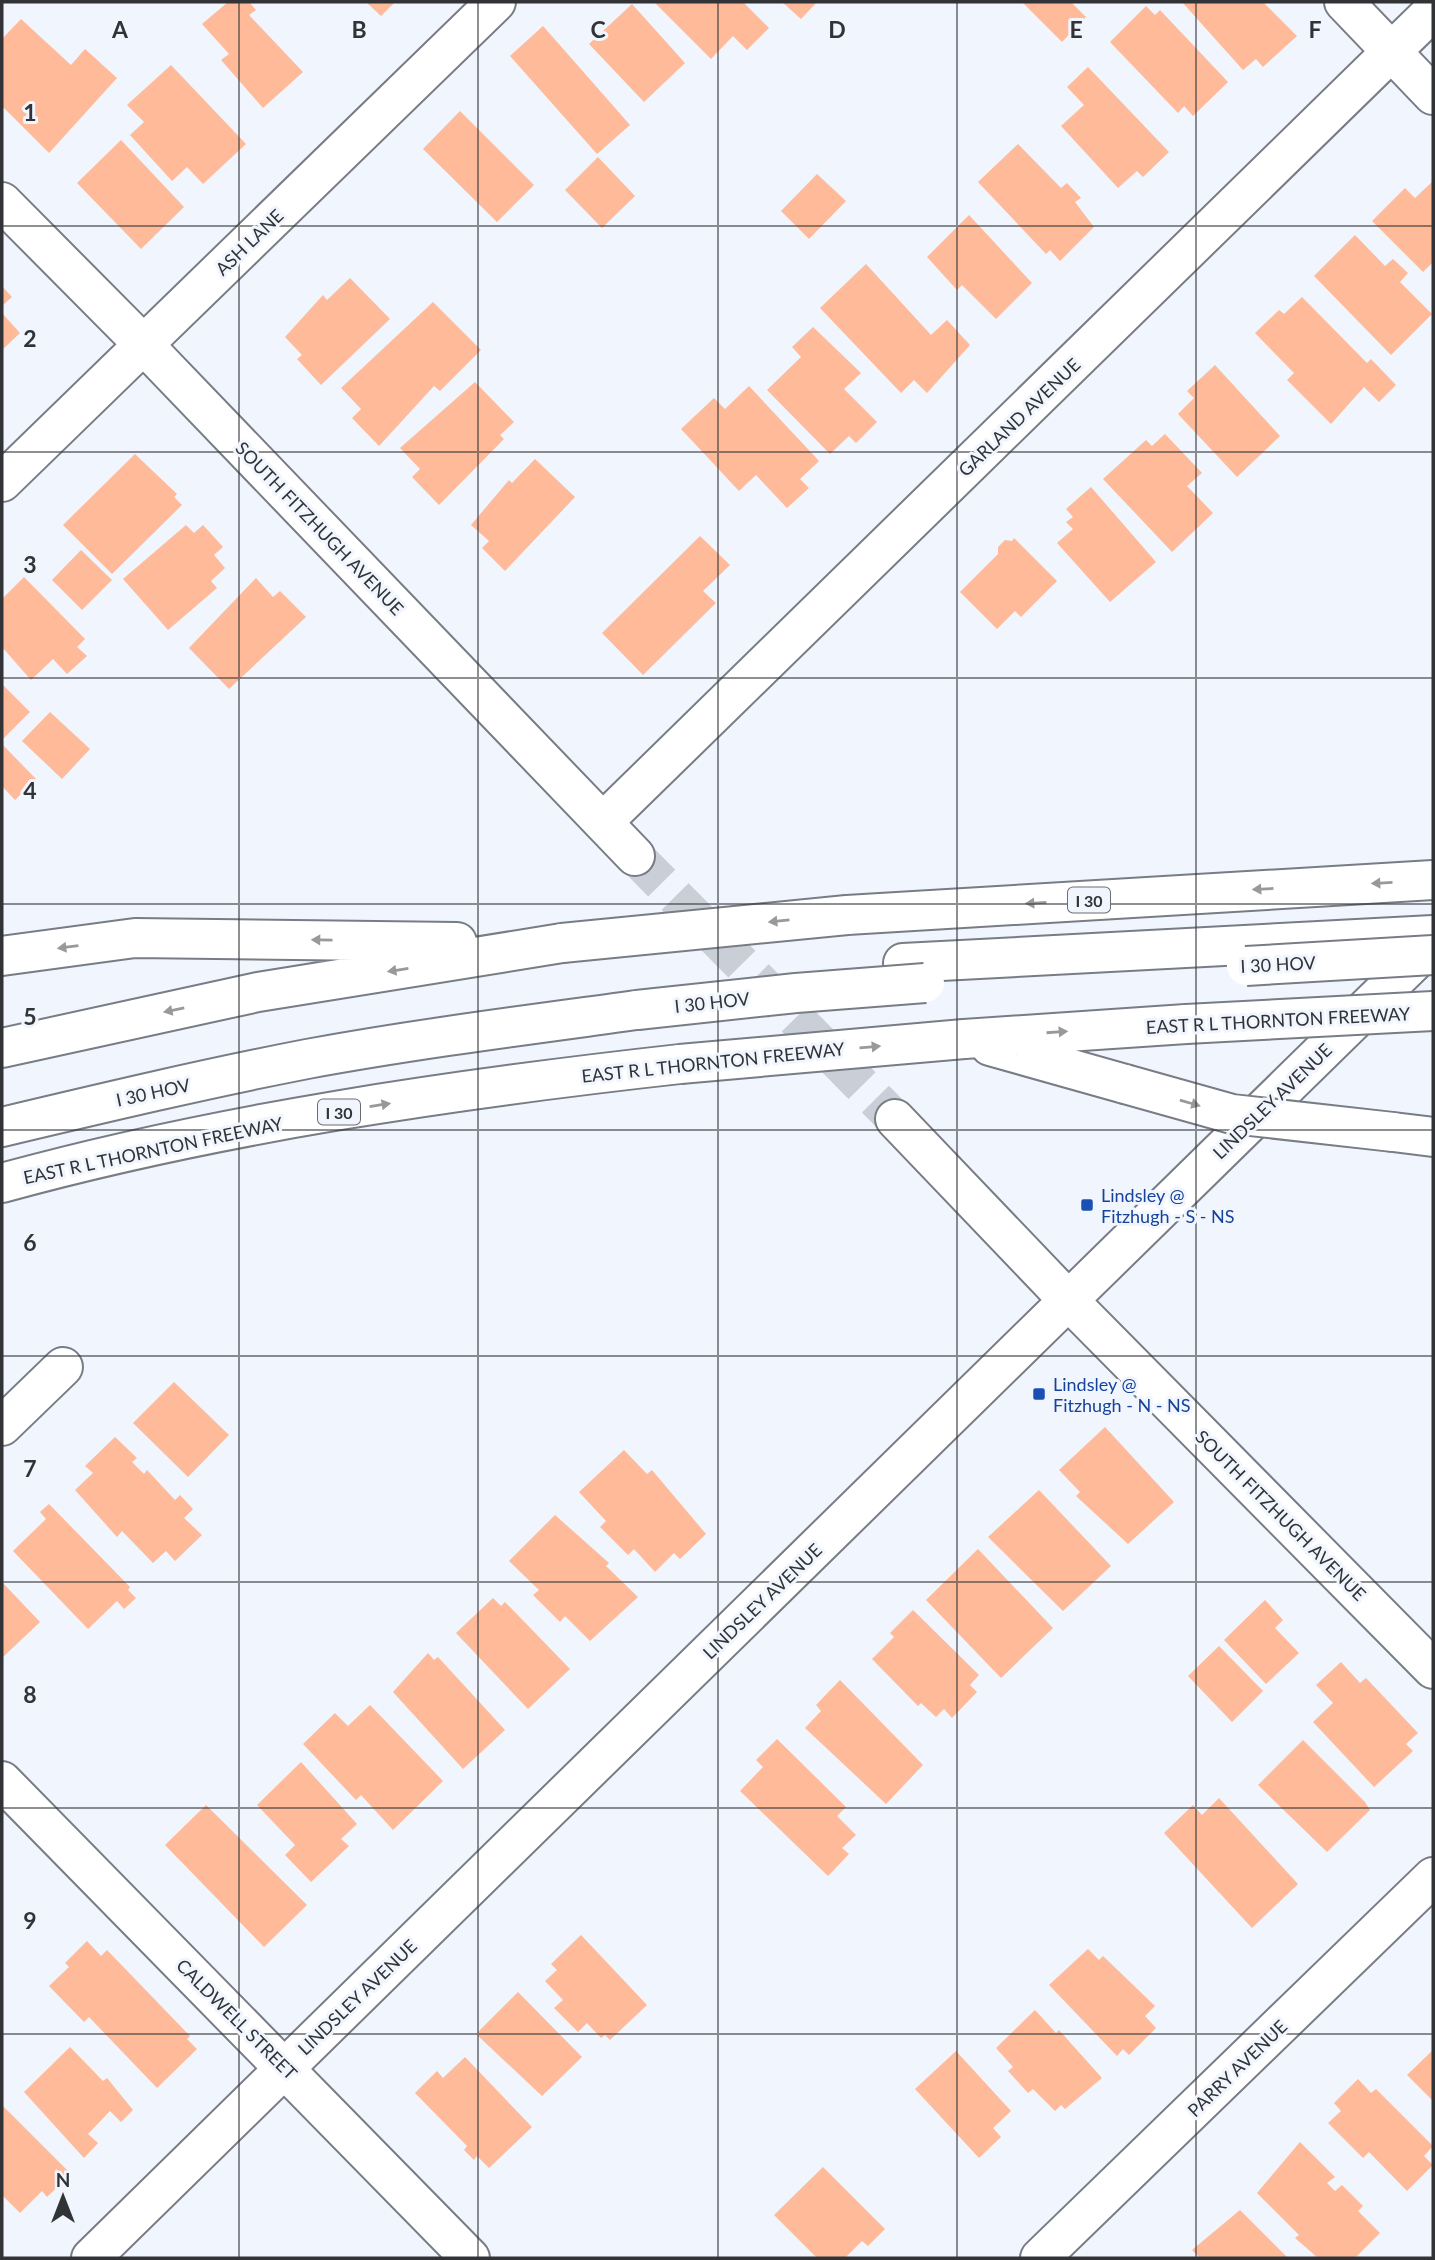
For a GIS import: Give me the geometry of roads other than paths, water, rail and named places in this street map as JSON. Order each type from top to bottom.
[{"type":"main road","name":"ASH LANE","points":[[2,482],[496,2]]},
{"type":"main road","points":[[1344,2],[1433,95]]},
{"type":"main road","name":"GARLAND AVENUE","points":[[604,822],[1433,11]]},
{"type":"main road","name":"SOUTH FITZHUGH AVENUE","points":[[2,202],[143,344],[635,856]]},
{"type":"main road","name":"I 30","points":[[2,1048],[258,992],[562,943],[847,915],[1433,880]]},
{"type":"main road","name":"I 30 HOV","points":[[2,1104],[193,1060],[369,1027],[914,973],[1259,954],[1433,935]]},
{"type":"main road","points":[[2,956],[135,938],[562,943]]},
{"type":"main road","name":"LINDSLEY AVENUE","points":[[91,2258],[1433,943]]},
{"type":"main road","name":"I 30 HOV","points":[[1259,954],[1433,955]]},
{"type":"main road","name":"I 30 HOV","points":[[2,1127],[307,1059],[467,1033],[627,1000]]},
{"type":"main road","name":"EAST R L THORNTON FREEWAY","points":[[2,1183],[260,1125],[544,1079],[964,1039],[1433,1011]]},
{"type":"main road","points":[[964,1039],[1231,1114],[1433,1137]]},
{"type":"main road","name":"SOUTH FITZHUGH AVENUE","points":[[895,1119],[1069,1301],[1433,1669]]},
{"type":"main road","points":[[2,1426],[63,1367]]},
{"type":"main road","name":"CALDWELL STREET","points":[[2,1781],[470,2258]]},
{"type":"main road","name":"PARRY AVENUE","points":[[1040,2258],[1433,1877]]},
{"type":"tunnel","points":[[635,856],[895,1119]]},
{"type":"place","name":"Lindsley @ Fitzhugh - S - NS","points":[[1087,1205]]},
{"type":"place","name":"Lindsley @ Fitzhugh - N - NS","points":[[1039,1394]]}]
